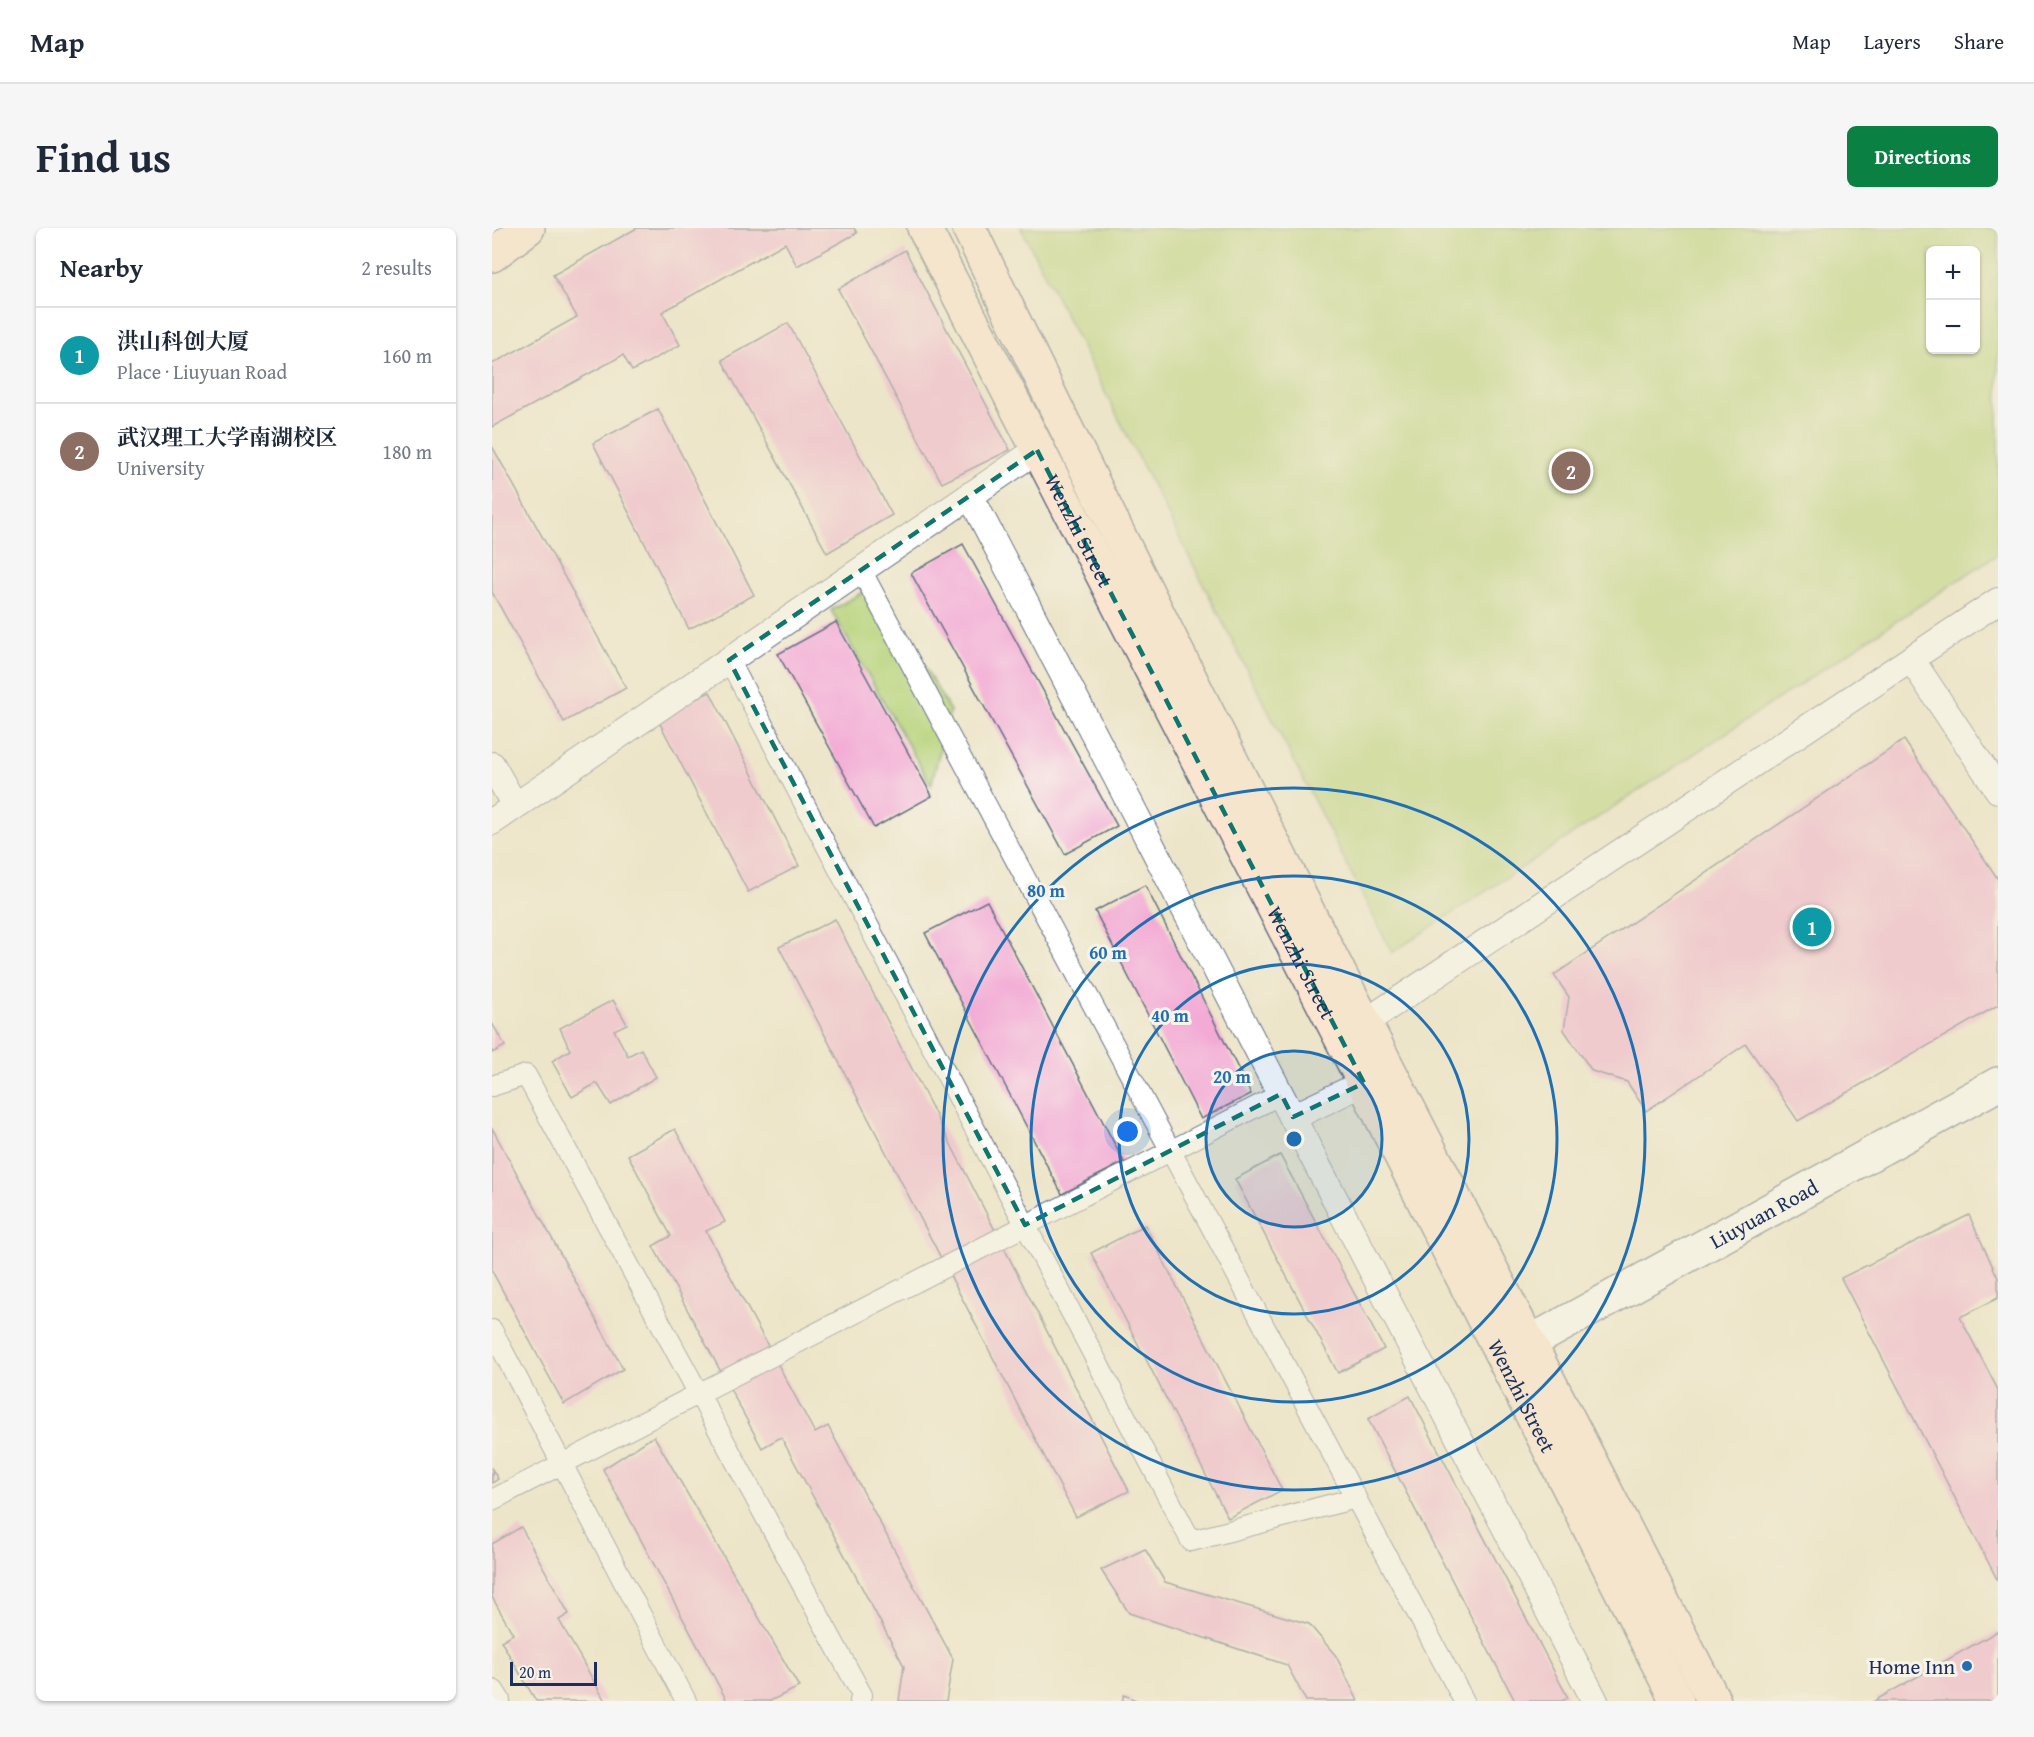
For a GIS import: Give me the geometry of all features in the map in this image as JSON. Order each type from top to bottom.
[{"type":"main road","points":[[492,255],[528,228]]},
{"type":"main road","name":"Wenzhi Street","points":[[924,228],[1037,450],[1376,1077],[1529,1343],[1714,1701]]},
{"type":"main road","name":"Wenzhi Street","points":[[969,228],[1071,441],[1364,1023],[1376,1077],[1677,1701]]},
{"type":"street","points":[[492,822],[1037,450]]},
{"type":"street","points":[[970,495],[1595,1701]]},
{"type":"street","points":[[861,570],[1464,1701]]},
{"type":"street","points":[[1364,1023],[1998,601]]},
{"type":"street","points":[[1911,659],[1998,790]]},
{"type":"street","points":[[729,660],[1191,1541],[1356,1498]]},
{"type":"street","points":[[492,765],[515,806]]},
{"type":"street","points":[[492,1086],[526,1075],[862,1695],[860,1701]]},
{"type":"street","points":[[1293,1117],[1376,1077]]},
{"type":"street","name":"Liuyuan Road","points":[[1529,1343],[1998,1084]]},
{"type":"street","points":[[492,1500],[1281,1094]]},
{"type":"street","points":[[492,1330],[686,1701]]},
{"type":"street","points":[[492,1693],[497,1701]]},
{"type":"highlighted area","points":[[1037,450],[1364,1083],[1293,1117],[1281,1094],[1025,1225],[729,660]]},
{"type":"green space","points":[[1021,228],[1998,228],[1998,554],[1392,953]]},
{"type":"green space","points":[[877,584],[950,711],[931,785],[831,610]]},
{"type":"building","points":[[637,228],[854,228],[857,233],[797,266],[785,243],[662,312],[680,345],[632,371],[623,355],[492,427],[492,364],[577,317],[553,275]]},
{"type":"building","points":[[905,250],[1010,450],[942,483],[838,289]]},
{"type":"building","points":[[788,323],[892,515],[827,553],[722,360]]},
{"type":"building","points":[[658,409],[754,595],[689,629],[593,443]]},
{"type":"building","points":[[492,446],[626,688],[564,722],[492,592]]},
{"type":"building","points":[[963,544],[1117,826],[1065,854],[911,573]]},
{"type":"building","points":[[836,622],[932,796],[874,828],[778,654]]},
{"type":"building","points":[[710,692],[799,866],[748,892],[657,718]]},
{"type":"building","points":[[1904,740],[1998,879],[1998,1005],[1798,1121],[1746,1044],[1646,1111],[1627,1082],[1592,1071],[1564,1030],[1569,997],[1554,975]]},
{"type":"building","points":[[1145,885],[1251,1094],[1201,1119],[1095,911]]},
{"type":"building","points":[[987,901],[1124,1162],[1062,1194],[925,933]]},
{"type":"building","points":[[835,919],[1129,1491],[1076,1517],[779,947]]},
{"type":"building","points":[[613,1000],[627,1024],[614,1030],[628,1056],[641,1049],[656,1077],[611,1105],[597,1083],[572,1097],[552,1061],[570,1050],[560,1028]]},
{"type":"building","points":[[492,1023],[505,1046],[492,1053]]},
{"type":"building","points":[[492,1128],[623,1369],[564,1404],[492,1271]]},
{"type":"building","points":[[675,1129],[725,1222],[706,1231],[815,1433],[828,1426],[953,1659],[946,1701],[899,1701],[904,1666],[781,1437],[762,1448],[653,1246],[671,1236],[628,1155]]},
{"type":"building","points":[[1280,1155],[1384,1349],[1338,1373],[1235,1179]]},
{"type":"building","points":[[1969,1215],[1998,1278],[1998,1298],[1960,1317],[1998,1390],[1998,1581],[1841,1278]]},
{"type":"building","points":[[1145,1225],[1282,1490],[1228,1518],[1091,1253]]},
{"type":"building","points":[[1410,1396],[1568,1698],[1562,1701],[1515,1701],[1368,1419]]},
{"type":"building","points":[[654,1436],[799,1687],[770,1701],[727,1701],[603,1469]]},
{"type":"building","points":[[492,1469],[498,1479],[492,1483]]},
{"type":"building","points":[[521,1527],[569,1614],[559,1620],[605,1701],[536,1701],[501,1641],[513,1634],[492,1597],[492,1544]]},
{"type":"building","points":[[1145,1549],[1165,1582],[1309,1624],[1336,1656],[1358,1701],[1306,1701],[1287,1665],[1129,1613],[1101,1570]]},
{"type":"building","name":"Home Inn","points":[[1998,1631],[1998,1701],[1874,1701]]},
{"type":"building","points":[[1124,1695],[1138,1701],[1122,1701]]},
{"type":"place","name":"武汉理工大学南湖校区","points":[[1571,471]]},
{"type":"place","name":"洪山科创大厦","points":[[1812,927]]},
{"type":"place","name":"Home Inn","points":[[1967,1666]]}]
